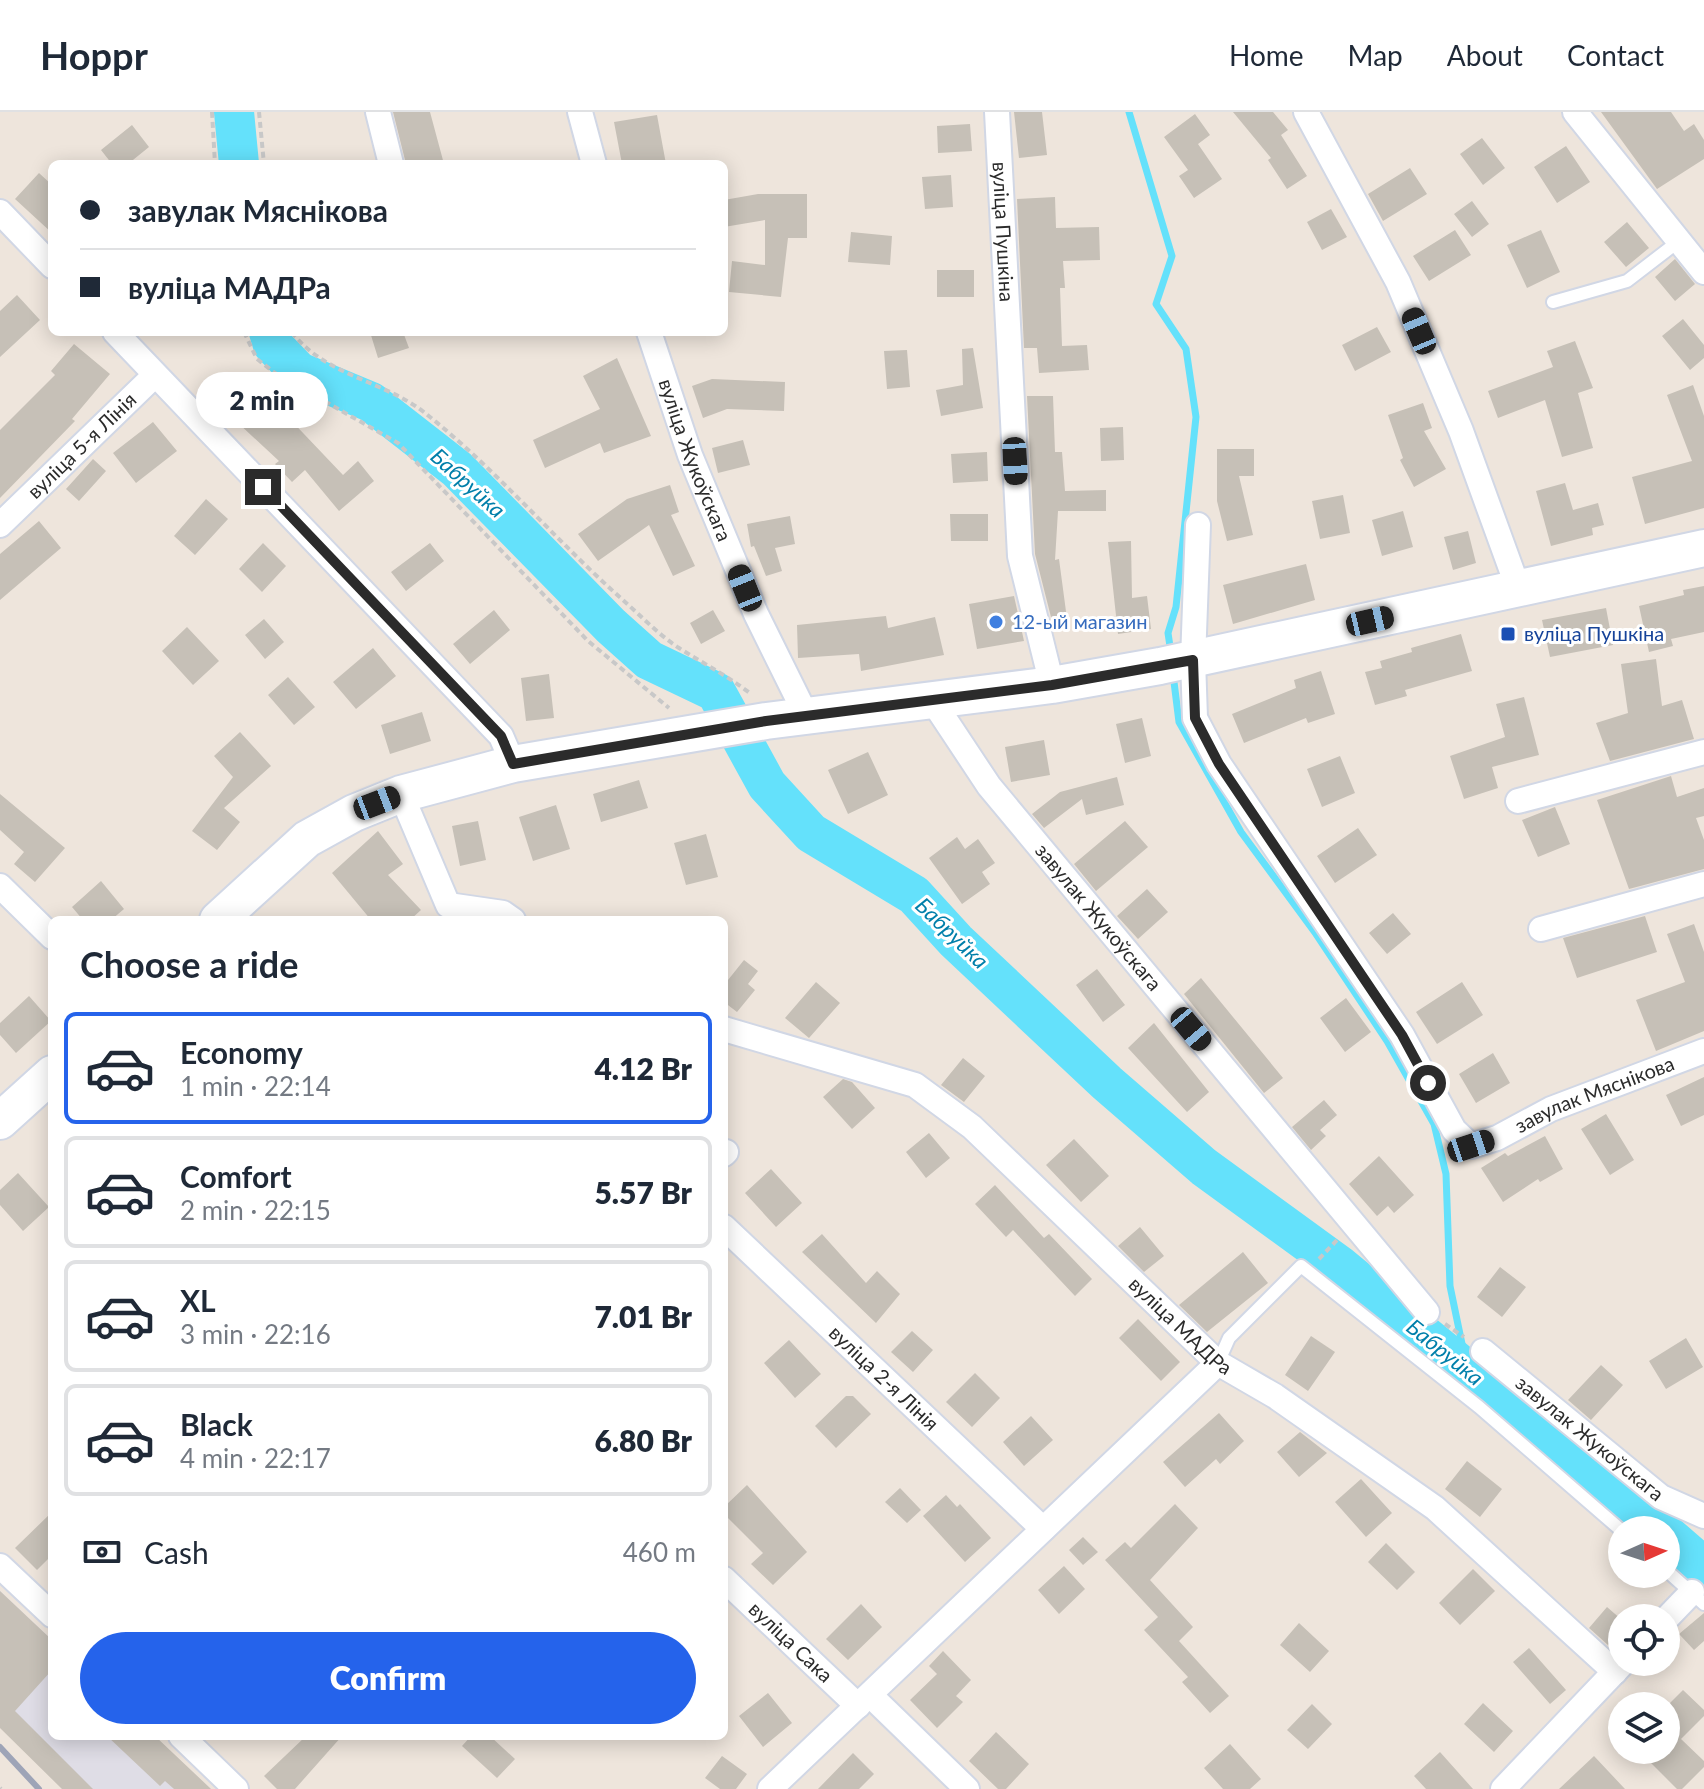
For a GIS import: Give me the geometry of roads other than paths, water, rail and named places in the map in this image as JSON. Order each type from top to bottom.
[{"type":"main road","points":[[222,916],[307,839],[354,813],[401,794],[678,723],[762,711],[806,715],[1052,685],[1178,663],[1704,548]]},
{"type":"main road","points":[[0,1121],[48,1078]]},
{"type":"street","points":[[378,112],[390,160]]},
{"type":"street","points":[[580,112],[593,160]]},
{"type":"street","name":"вуліца Пушкіна","points":[[997,112],[1020,556],[1052,685]]},
{"type":"street","points":[[1306,112],[1398,282],[1461,431],[1518,588]]},
{"type":"street","points":[[1575,112],[1704,272]]},
{"type":"street","points":[[0,212],[48,262]]},
{"type":"street","points":[[119,336],[501,736],[513,764]]},
{"type":"street","name":"вуліца Жукоўскага","points":[[650,336],[690,455],[756,614],[786,669],[806,715]]},
{"type":"street","name":"вуліца 5-я Лінія","points":[[3,516],[155,375]]},
{"type":"street","name":"завулак Мяснікова","points":[[1198,525],[1178,663],[1195,718],[1219,764],[1402,1035],[1454,1130],[1471,1146],[1497,1138],[1551,1109],[1704,1051]]},
{"type":"street","name":"завулак Жукоўскага","points":[[932,700],[989,786],[1436,1318]]},
{"type":"street","points":[[1518,801],[1704,752]]},
{"type":"street","points":[[401,794],[448,905],[507,916]]},
{"type":"street","points":[[1541,929],[1704,884]]},
{"type":"street","points":[[0,886],[48,933]]},
{"type":"street","name":"вуліца МАДРа","points":[[728,1030],[915,1085],[972,1127],[1218,1363],[1275,1396],[1435,1508],[1608,1657]]},
{"type":"street","name":"вуліца 2-я Лінія","points":[[728,1231],[1043,1529]]},
{"type":"street","name":"завулак Жукоўскага","points":[[1478,1347],[1661,1497],[1704,1516]]},
{"type":"street","points":[[770,1789],[1218,1363]]},
{"type":"street","points":[[0,1566],[48,1611]]},
{"type":"street","name":"вуліца Сака","points":[[728,1582],[967,1789]]},
{"type":"street","points":[[1680,1610],[1698,1598]]},
{"type":"street","points":[[1503,1789],[1611,1676]]},
{"type":"street","points":[[185,1740],[236,1789]]},
{"type":"lane","points":[[1553,302],[1627,281],[1679,241]]},
{"type":"lane","points":[[1218,1363],[1229,1338],[1301,1266],[1479,1407],[1608,1519]]},
{"type":"lane","points":[[1680,1582],[1698,1598]]},
{"type":"waterway","name":"Бабруйка","points":[[234,112],[239,160]]},
{"type":"waterway","points":[[1129,112],[1172,256],[1156,304],[1186,349],[1196,417],[1176,607],[1168,633],[1171,653]]},
{"type":"waterway","name":"Бабруйка","points":[[270,336],[273,345],[299,372],[371,402],[457,469],[611,626],[649,660],[716,692],[767,785],[811,833],[914,895],[956,941],[1107,1083],[1204,1167],[1340,1266],[1645,1516]]},
{"type":"waterway","points":[[1173,674],[1179,722],[1241,832],[1316,934],[1387,1041],[1434,1124],[1446,1174],[1450,1286],[1467,1368]]},
{"type":"waterway","name":"Бабруйка","points":[[1680,1546],[1704,1567]]},
{"type":"railway","points":[[0,1747],[39,1789]]},
{"type":"place","name":"12-ый магазин","points":[[996,622]]},
{"type":"place","name":"вуліца Пушкіна","points":[[1508,634]]}]
